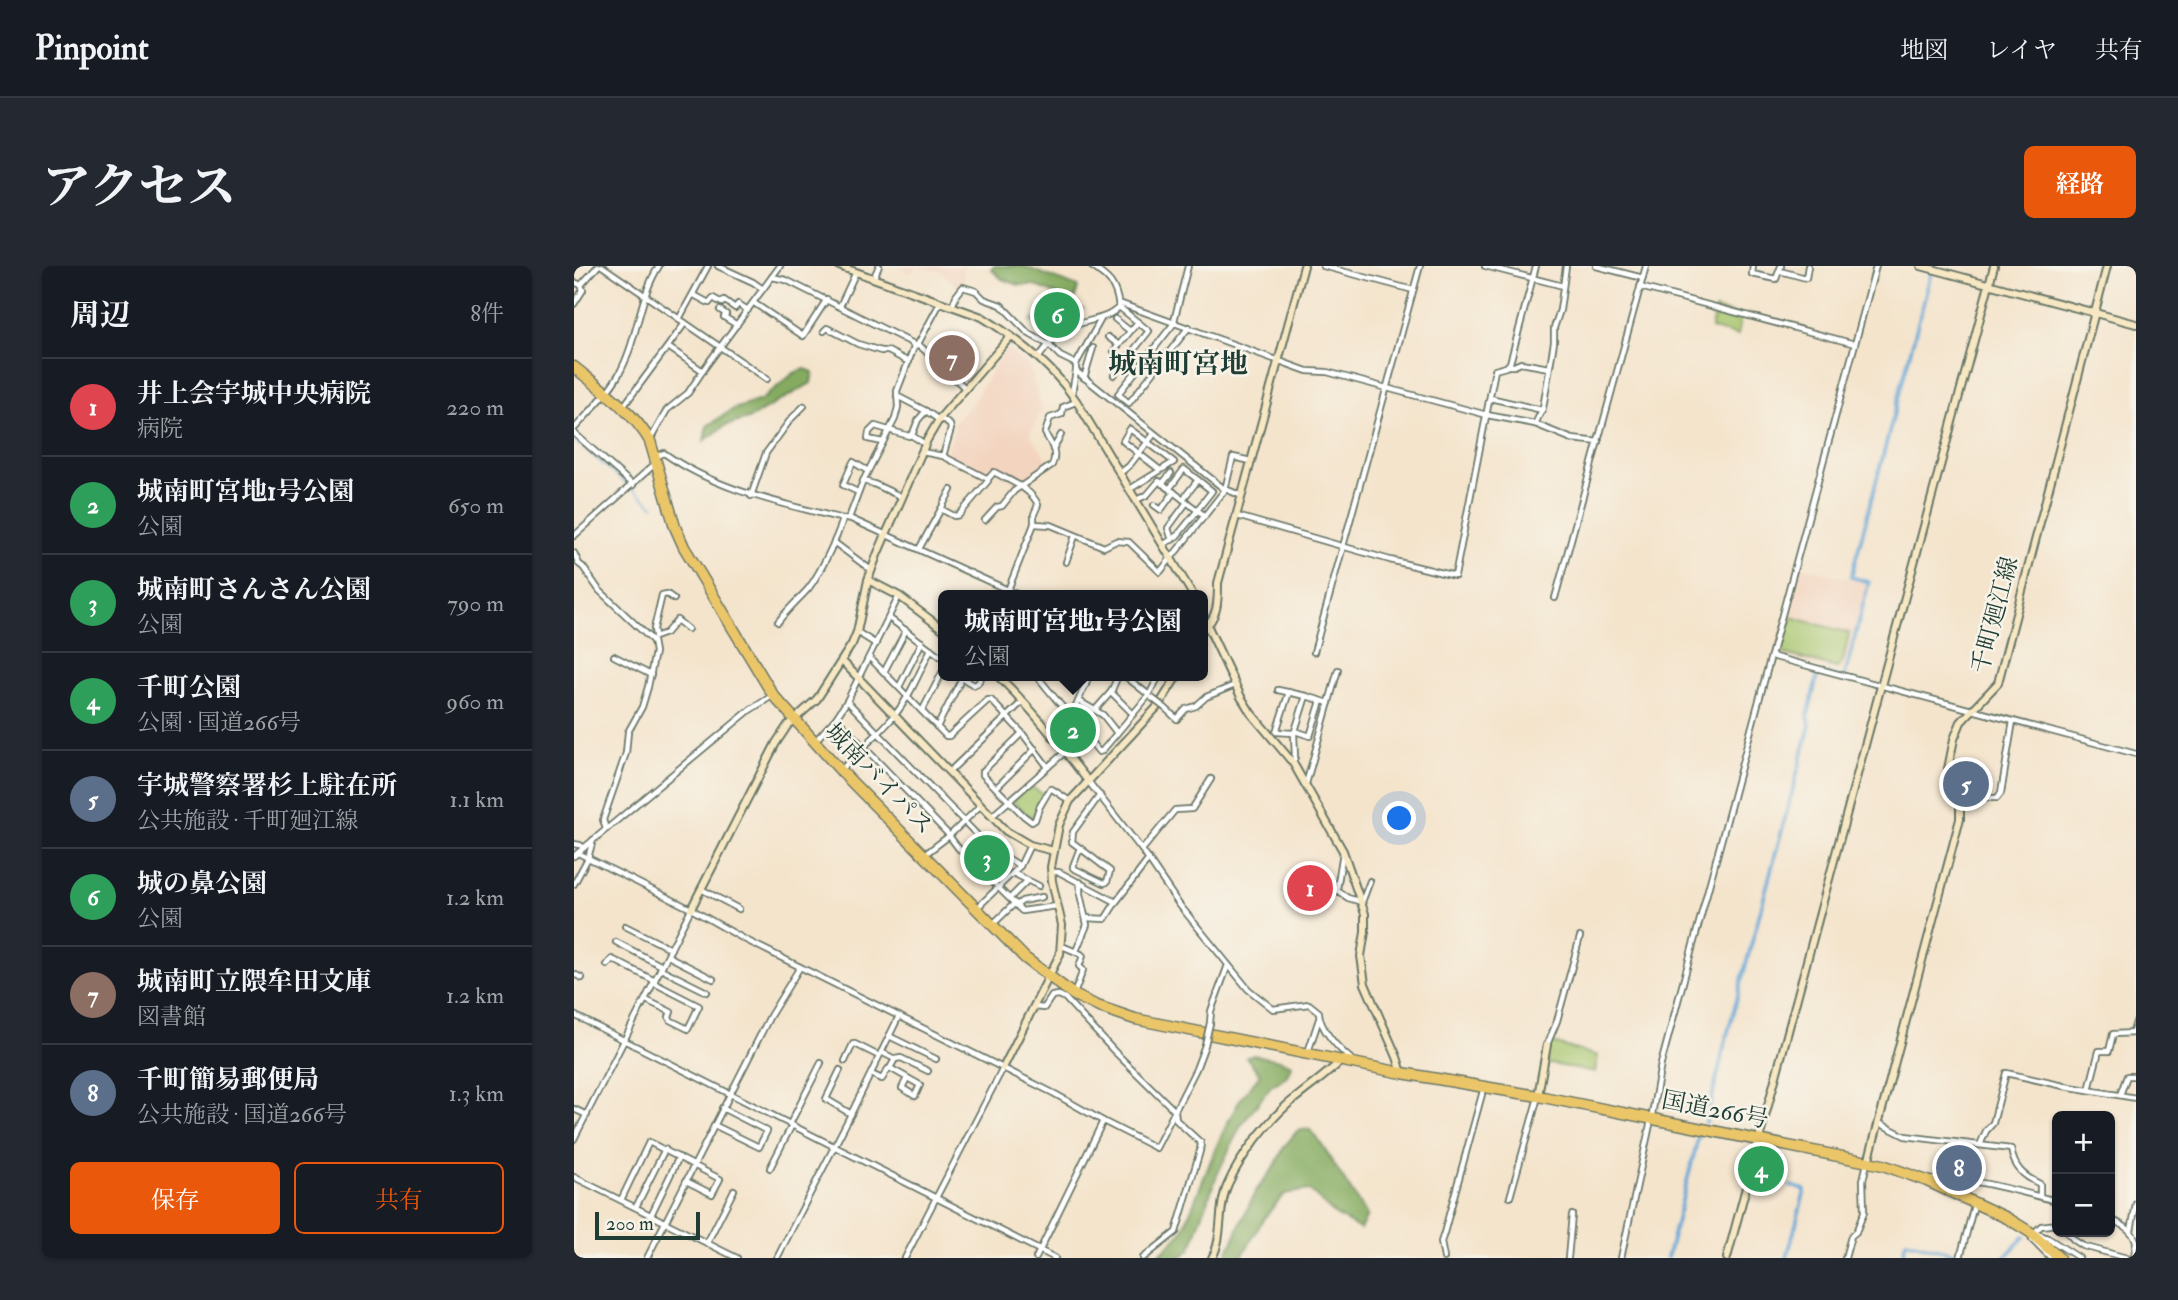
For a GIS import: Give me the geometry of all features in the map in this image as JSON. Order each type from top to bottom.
[{"type":"highway","name":"城南バイパス","points":[[574,367],[640,425],[650,441],[675,527],[684,547],[774,695],[841,771],[1025,958],[1074,995],[1135,1019],[1342,1060]]},
{"type":"highway","name":"国道266号","points":[[1342,1060],[1883,1165],[1927,1181],[2020,1224],[2061,1253]]},
{"type":"street","points":[[581,285],[600,266],[767,379]]},
{"type":"street","points":[[632,486],[574,431],[620,373],[634,338],[644,295],[659,266]]},
{"type":"street","points":[[679,319],[708,266]]},
{"type":"street","points":[[718,266],[763,289]]},
{"type":"street","points":[[735,274],[739,266]]},
{"type":"street","points":[[650,441],[667,410],[688,393],[780,266]]},
{"type":"street","points":[[839,266],[982,317],[1058,376],[1077,401],[1190,590]]},
{"type":"street","points":[[874,277],[879,266]]},
{"type":"street","points":[[1091,266],[1113,284],[1119,305],[1149,331],[1114,374]]},
{"type":"street","points":[[1188,266],[1174,322],[1118,394],[1129,403],[1189,327]]},
{"type":"street","points":[[1304,266],[1219,583],[1217,611],[1209,626],[1251,712],[1293,762],[1343,851],[1365,914],[1361,956],[1364,984],[1402,1073]]},
{"type":"street","points":[[1323,266],[1413,290]]},
{"type":"street","points":[[1314,652],[1420,266]]},
{"type":"street","points":[[1485,266],[1563,286]]},
{"type":"street","points":[[1508,366],[1536,266]]},
{"type":"street","points":[[1535,424],[1542,410],[1566,266]]},
{"type":"street","points":[[1595,266],[1643,278]]},
{"type":"street","points":[[1555,598],[1646,266]]},
{"type":"street","points":[[1753,266],[1752,274],[1776,279],[1780,269],[1806,278],[1808,266]]},
{"type":"street","points":[[1621,1258],[1661,1064],[1876,266]]},
{"type":"street","points":[[1921,266],[2136,324]]},
{"type":"street","points":[[1727,1258],[1994,266]]},
{"type":"street","name":"千町廻江線","points":[[1868,1162],[1958,827],[1960,803],[1949,777],[1949,757],[1961,722],[1998,683],[2107,266]]},
{"type":"street","points":[[840,306],[856,272]]},
{"type":"street","points":[[772,277],[786,280],[827,299],[912,343],[965,388]]},
{"type":"street","points":[[574,282],[581,285]]},
{"type":"street","points":[[574,303],[583,290],[581,285]]},
{"type":"street","points":[[953,307],[956,296],[963,287],[976,291],[984,299],[1001,305],[1028,333],[1076,364]]},
{"type":"street","points":[[1640,287],[1855,344]]},
{"type":"street","points":[[694,295],[709,303],[713,298],[722,303],[724,300],[735,308],[738,304],[748,310]]},
{"type":"street","points":[[754,303],[803,336],[827,299]]},
{"type":"street","points":[[778,622],[793,602],[810,587],[835,543],[896,414],[897,391],[916,346],[940,303]]},
{"type":"street","points":[[1038,358],[1053,338],[1068,327],[1101,318],[1112,313],[1119,305]]},
{"type":"street","points":[[1119,305],[1189,327],[1307,371],[1327,372],[1487,415],[1535,424],[1572,439],[1599,443]]},
{"type":"street","points":[[720,310],[726,314],[724,317],[737,326]]},
{"type":"street","points":[[1072,393],[1076,364],[1101,318]]},
{"type":"street","points":[[1115,319],[1130,331]]},
{"type":"street","points":[[1114,351],[1138,322]]},
{"type":"street","points":[[622,408],[685,323]]},
{"type":"street","points":[[824,331],[827,328],[858,344],[888,351],[909,362]]},
{"type":"street","points":[[574,1139],[766,761],[788,724],[817,699],[842,662],[857,632],[871,570],[923,448],[939,419],[1010,337]]},
{"type":"street","points":[[1108,337],[1119,345]]},
{"type":"street","points":[[668,347],[703,371]]},
{"type":"street","points":[[1084,378],[1093,348]]},
{"type":"street","points":[[1148,356],[1159,365]]},
{"type":"street","points":[[1080,357],[1089,360]]},
{"type":"street","points":[[1237,516],[1455,576],[1496,370],[1521,363],[1549,368]]},
{"type":"street","points":[[1076,371],[1225,489],[1242,496]]},
{"type":"street","points":[[897,396],[950,425],[943,456]]},
{"type":"street","points":[[1490,398],[1542,410]]},
{"type":"street","points":[[985,520],[1020,487],[1052,465],[1055,458],[1045,433],[1050,418],[1062,414],[1063,407],[1077,401]]},
{"type":"street","points":[[751,496],[766,453],[804,406]]},
{"type":"street","points":[[911,435],[926,411]]},
{"type":"street","points":[[883,442],[868,439],[869,432],[875,426],[911,435],[923,448],[988,479]]},
{"type":"street","points":[[1130,489],[1174,462],[1130,429],[1123,441],[1160,470]]},
{"type":"street","points":[[1120,473],[1129,466],[1154,434]]},
{"type":"street","points":[[1053,449],[1061,435]]},
{"type":"street","points":[[574,536],[632,486],[664,453],[751,496],[846,519],[1003,590]]},
{"type":"street","points":[[1034,524],[1051,525],[1104,547],[1115,541],[1129,542],[1160,572],[1225,489],[1233,457],[1251,461]]},
{"type":"street","points":[[858,492],[843,485],[853,462],[868,471]]},
{"type":"street","points":[[1154,505],[1161,510],[1184,469],[1212,491],[1172,541],[1163,545]]},
{"type":"street","points":[[941,509],[954,516],[959,515],[994,472],[1035,498],[1038,505],[1034,524],[1011,590]]},
{"type":"street","points":[[1163,484],[1171,473]]},
{"type":"street","points":[[1172,541],[1168,528],[1198,480]]},
{"type":"street","points":[[863,481],[902,498]]},
{"type":"street","points":[[1136,500],[1147,495],[1159,481],[1205,516]]},
{"type":"street","points":[[919,550],[951,489]]},
{"type":"street","points":[[1066,562],[1075,536]]},
{"type":"street","points":[[835,543],[871,570]]},
{"type":"street","points":[[574,553],[599,590],[654,638]]},
{"type":"street","points":[[868,579],[899,596],[938,626]]},
{"type":"street","points":[[606,829],[603,820],[626,753],[628,732],[644,700],[651,676],[654,629],[663,595],[667,594],[674,599]]},
{"type":"street","points":[[814,742],[847,701],[899,596]]},
{"type":"street","points":[[889,618],[938,655]]},
{"type":"street","points":[[654,638],[666,633],[677,620],[688,629]]},
{"type":"street","points":[[884,673],[906,629]]},
{"type":"street","points":[[857,632],[876,644]]},
{"type":"street","points":[[899,687],[922,642]]},
{"type":"street","points":[[841,771],[895,716],[931,649]]},
{"type":"street","points":[[614,656],[651,676]]},
{"type":"street","points":[[1771,656],[2136,754]]},
{"type":"street","points":[[869,657],[946,736],[988,700],[1022,733],[1048,767]]},
{"type":"street","points":[[842,662],[1016,838],[1054,851]]},
{"type":"street","points":[[1306,786],[1338,670]]},
{"type":"street","points":[[922,712],[938,680]]},
{"type":"street","points":[[937,727],[961,681]]},
{"type":"street","points":[[1003,681],[1055,736],[1149,859],[1178,903],[1248,989],[1269,1008],[1309,1004],[1317,1009],[1319,1020],[1327,1033],[1348,1057],[1358,1064]]},
{"type":"street","points":[[1041,681],[1099,752],[1150,696],[1157,681]]},
{"type":"street","points":[[1077,681],[1086,685]]},
{"type":"street","points":[[1055,736],[1062,734],[1073,718],[1087,681]]},
{"type":"street","points":[[1096,709],[1111,692],[1116,681]]},
{"type":"street","points":[[1131,681],[1177,719],[1186,709],[1196,706],[1206,697],[1236,685]]},
{"type":"street","points":[[905,1258],[1057,964],[1062,946],[1062,925],[1051,872],[1059,825],[1070,801],[1159,705],[1174,681]]},
{"type":"street","points":[[1278,690],[1329,703]]},
{"type":"street","points":[[1111,692],[1133,714]]},
{"type":"street","points":[[1289,692],[1276,732],[1294,732],[1310,736],[1321,701]]},
{"type":"street","points":[[576,854],[750,710],[774,695]]},
{"type":"street","points":[[1293,762],[1294,732],[1306,696]]},
{"type":"street","points":[[949,772],[1024,700]]},
{"type":"street","points":[[847,701],[997,852],[1020,866]]},
{"type":"street","points":[[1079,701],[1096,709],[1117,733]]},
{"type":"street","points":[[836,718],[1024,911],[1057,906]]},
{"type":"street","points":[[1960,803],[1968,794],[1997,798],[2001,793],[2013,721]]},
{"type":"street","points":[[1022,733],[983,771],[983,775],[1032,821],[1035,820],[1050,789],[1070,801]]},
{"type":"street","points":[[996,788],[1035,749]]},
{"type":"street","points":[[992,816],[1065,751]]},
{"type":"street","points":[[1142,850],[1175,810],[1192,809],[1211,779]]},
{"type":"street","points":[[1080,848],[1073,868],[1107,882],[1110,871],[1080,848],[1072,842],[1073,832],[1100,795]]},
{"type":"street","points":[[923,856],[949,836],[981,804]]},
{"type":"street","points":[[574,884],[588,858],[593,839]]},
{"type":"street","points":[[574,844],[584,848]]},
{"type":"street","points":[[976,909],[1020,866],[1030,845]]},
{"type":"street","points":[[997,852],[1003,846]]},
{"type":"street","points":[[1337,889],[1343,851]]},
{"type":"street","points":[[576,854],[691,909],[1156,1148],[1196,1069],[1205,1045],[1211,1011],[1229,964]]},
{"type":"street","points":[[1086,918],[1105,919],[1149,859]]},
{"type":"street","points":[[1051,872],[1059,872],[1116,902]]},
{"type":"street","points":[[1013,873],[1039,886]]},
{"type":"street","points":[[992,926],[1014,902],[1027,881]]},
{"type":"street","points":[[1362,901],[1370,881]]},
{"type":"street","points":[[1076,951],[1087,925],[1080,882]]},
{"type":"street","points":[[1325,882],[1348,898],[1362,901]]},
{"type":"street","points":[[701,889],[739,909]]},
{"type":"street","points":[[1014,902],[1042,897]]},
{"type":"street","points":[[625,926],[671,949]]},
{"type":"street","points":[[1510,1197],[1538,1096],[1547,1045],[1557,1021],[1580,937]]},
{"type":"street","points":[[617,942],[707,992]]},
{"type":"street","points":[[1062,946],[1083,956],[1079,966],[1083,970],[1074,995]]},
{"type":"street","points":[[668,956],[713,979]]},
{"type":"street","points":[[607,965],[612,959],[699,1006],[688,1029],[670,1020],[668,1017],[671,1012],[646,1000]]},
{"type":"street","points":[[647,1258],[769,1016],[800,967]]},
{"type":"street","points":[[574,974],[582,978]]},
{"type":"street","points":[[1034,1007],[1044,1008],[1052,996],[1065,998],[1175,1111],[1176,1120],[1200,1143],[1176,1232],[1143,1258]]},
{"type":"street","points":[[574,1015],[1055,1258]]},
{"type":"street","points":[[777,1258],[898,1016]]},
{"type":"street","points":[[1308,1053],[1319,1020]]},
{"type":"street","points":[[2090,1090],[2099,1051],[2109,1051],[2113,1034],[2135,1033],[2136,1022]]},
{"type":"street","points":[[889,1036],[936,1059]]},
{"type":"street","points":[[845,1061],[855,1044],[895,1059],[901,1058],[928,1071]]},
{"type":"street","points":[[895,1059],[890,1068],[907,1078]]},
{"type":"street","points":[[1212,1258],[1216,1249],[1222,1201],[1229,1181],[1260,1134],[1285,1107],[1342,1060]]},
{"type":"street","points":[[770,1168],[821,1063]]},
{"type":"street","points":[[871,1074],[882,1079],[888,1069]]},
{"type":"street","points":[[840,1070],[826,1099],[851,1114]]},
{"type":"street","points":[[1980,1145],[1993,1123],[2007,1073],[2136,1098]]},
{"type":"street","points":[[2120,1095],[2127,1076],[2136,1076]]},
{"type":"street","points":[[1444,1258],[1441,1242],[1484,1087]]},
{"type":"street","points":[[714,1125],[759,1147],[767,1131],[722,1108]]},
{"type":"street","points":[[574,1109],[587,1115]]},
{"type":"street","points":[[1035,1258],[1103,1121]]},
{"type":"street","points":[[1879,1123],[1905,1136],[2011,1149],[2013,1163],[2027,1178],[2040,1184],[2040,1196]]},
{"type":"street","points":[[621,1200],[649,1142],[720,1179],[712,1194],[686,1181]]},
{"type":"street","points":[[636,1207],[665,1149]]},
{"type":"street","points":[[651,1215],[679,1157]]},
{"type":"street","points":[[1845,1258],[1851,1237],[1856,1232],[1864,1212],[1863,1180],[1868,1162]]},
{"type":"street","points":[[574,1177],[737,1258]]},
{"type":"street","points":[[1927,1181],[1940,1177],[2052,1199]]},
{"type":"street","points":[[707,1243],[734,1190]]},
{"type":"street","points":[[1960,1258],[1975,1203]]},
{"type":"street","points":[[2131,1232],[2136,1204]]},
{"type":"street","points":[[1567,1258],[1572,1215]]},
{"type":"street","points":[[2115,1221],[2131,1232],[2136,1242],[2135,1257]]},
{"type":"street","points":[[2051,1258],[2032,1240],[2033,1233],[2041,1226],[2052,1225]]},
{"type":"street","points":[[2071,1237],[2084,1246],[2127,1258]]},
{"type":"street","points":[[2074,1240],[2061,1253],[2079,1258]]},
{"type":"shaded area","points":[[898,266],[964,266],[964,281],[958,287],[940,271],[916,267],[910,274]]},
{"type":"shaded area","points":[[1006,348],[1029,366],[1042,408],[1030,434],[1048,461],[1020,486],[996,470],[983,476],[946,456],[954,430],[953,424],[971,404]]},
{"type":"shaded area","points":[[1798,565],[1867,584],[1843,672],[1774,654]]},
{"type":"green space","points":[[995,266],[1023,266],[1078,287],[1075,298],[1065,298],[1034,285],[1019,285],[1002,279],[991,269]]},
{"type":"green space","points":[[1060,304],[1083,309],[1046,332],[1031,321]]},
{"type":"green space","points":[[1715,309],[1741,316],[1738,335],[1711,329]]},
{"type":"green space","points":[[805,369],[813,372],[811,383],[748,419],[725,426],[704,441],[707,426],[734,409],[761,400],[794,373]]},
{"type":"green space","points":[[1788,616],[1849,633],[1843,661],[1837,668],[1778,652]]},
{"type":"green space","points":[[1028,785],[1043,794],[1031,818],[1013,801]]},
{"type":"green space","points":[[1549,1042],[1598,1056],[1595,1072],[1545,1063]]},
{"type":"green space","points":[[1253,1055],[1292,1065],[1286,1077],[1271,1086],[1240,1127],[1217,1175],[1190,1250],[1179,1258],[1156,1258],[1182,1232],[1230,1118],[1241,1098],[1260,1074],[1246,1057]]},
{"type":"green space","points":[[1309,1129],[1367,1216],[1360,1229],[1334,1214],[1309,1190],[1284,1194],[1264,1218],[1241,1258],[1225,1258],[1255,1192],[1275,1166],[1284,1147],[1297,1131]]},
{"type":"waterway","points":[[1706,1123],[1810,725],[1808,715],[1818,673],[1844,679],[1869,582],[1851,577],[1933,266]]},
{"type":"waterway","points":[[574,440],[654,506]]},
{"type":"waterway","points":[[1667,1258],[1699,1135]]},
{"type":"waterway","points":[[1757,1154],[1765,1147]]},
{"type":"waterway","points":[[1787,1258],[1805,1190],[1791,1186]]},
{"type":"waterway","points":[[2004,1258],[2025,1236]]},
{"type":"waterway","points":[[1902,1258],[1906,1241],[1982,1258]]},
{"type":"place","name":"城の鼻公園","points":[[1057,315]]},
{"type":"place","name":"城南町立隈牟田文庫","points":[[952,358]]},
{"type":"place","name":"城南町宮地1号公園","points":[[1073,730]]},
{"type":"place","name":"宇城警察署杉上駐在所","points":[[1966,784]]},
{"type":"place","name":"城南町さんさん公園","points":[[987,858]]},
{"type":"place","name":"井上会宇城中央病院","points":[[1310,888]]},
{"type":"place","name":"千町簡易郵便局","points":[[1959,1168]]},
{"type":"place","name":"千町公園","points":[[1761,1169]]},
{"type":"district","name":"城南町宮地","points":[[1178,364]]}]
